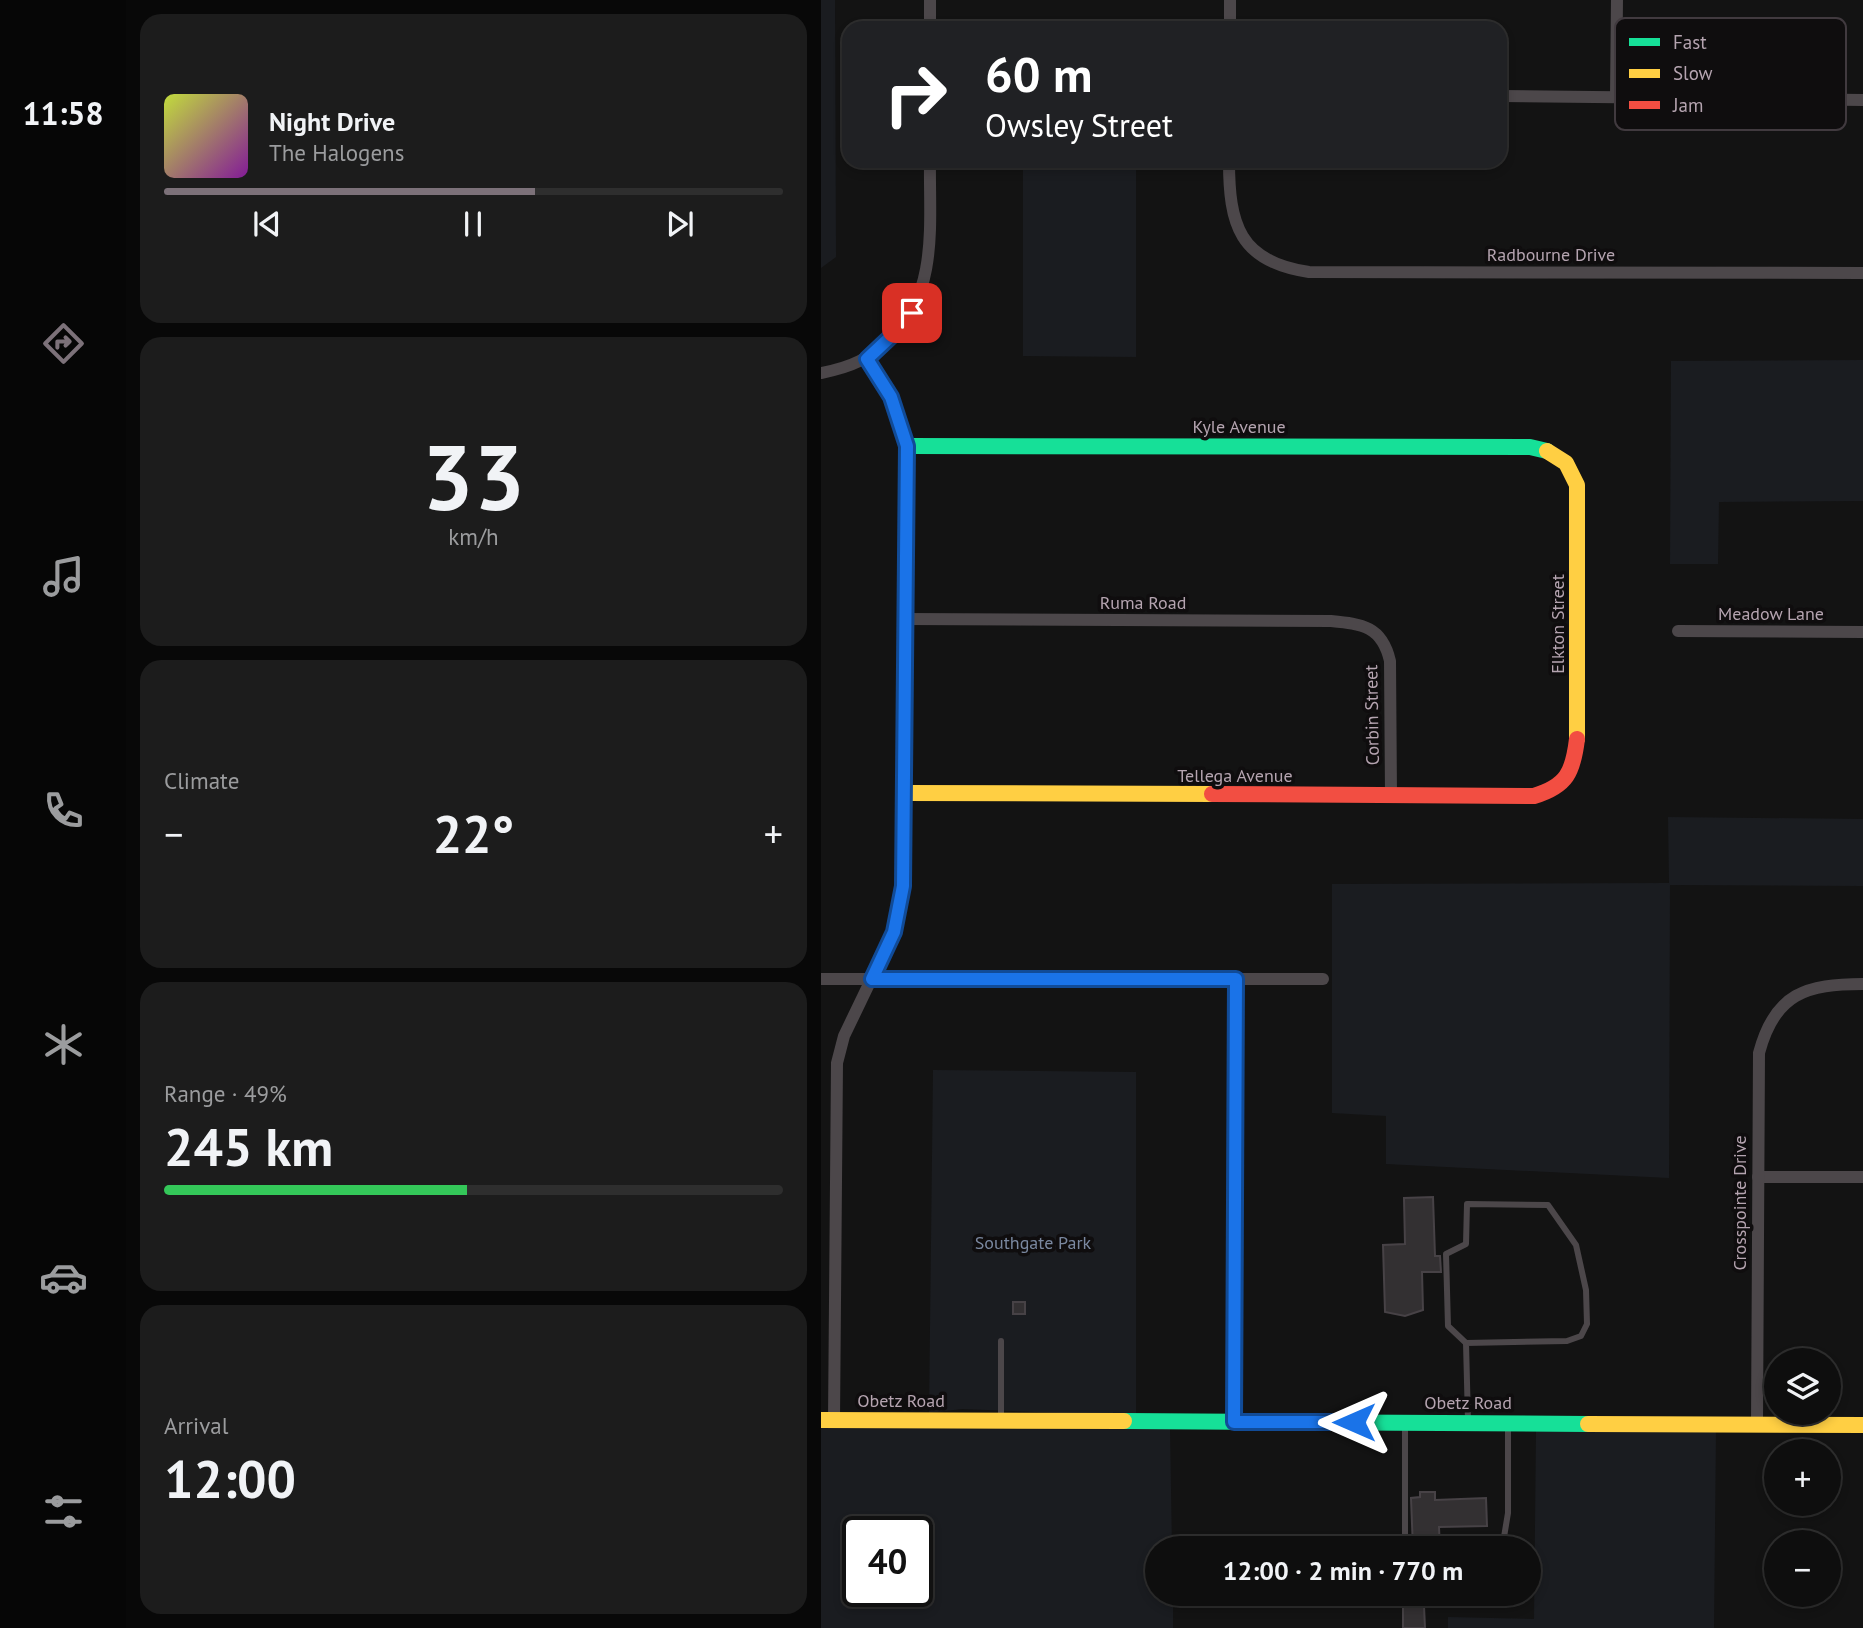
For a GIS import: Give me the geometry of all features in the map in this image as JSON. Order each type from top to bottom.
[{"type":"street","points":[[930,0],[930,21]]},
{"type":"street","points":[[1229,21],[1230,0]]},
{"type":"street","points":[[1617,0],[1617,18]]},
{"type":"street","points":[[1507,96],[1615,97]]},
{"type":"street","points":[[821,373],[867,359],[912,313],[919,296],[929,252],[930,168]]},
{"type":"street","name":"Radbourne Drive","points":[[1229,168],[1232,214],[1246,243],[1275,263],[1309,272],[1863,273]]},
{"type":"street","points":[[827,1420],[836,1075],[844,1036],[894,932],[903,886],[907,446],[891,397],[867,359]]},
{"type":"street","name":"Kyle Avenue","points":[[907,446],[1530,447],[1550,451],[1568,464]]},
{"type":"street","name":"Elkton Street","points":[[1563,783],[1575,762],[1577,737],[1578,494],[1575,478],[1568,464]]},
{"type":"street","name":"Ruma Road","points":[[905,620],[1331,621],[1356,624],[1379,635]]},
{"type":"street","name":"Meadow Lane","points":[[1679,631],[1863,632]]},
{"type":"street","name":"Corbin Street","points":[[1379,635],[1388,652],[1391,671],[1391,796]]},
{"type":"street","name":"Tellega Avenue","points":[[904,793],[1534,796],[1563,783]]},
{"type":"street","points":[[821,979],[1323,979]]},
{"type":"street","points":[[1234,1422],[1236,979]]},
{"type":"street","name":"Crosspointe Drive","points":[[1757,1425],[1759,1053],[1764,1034],[1772,1019],[1797,995],[1821,985],[1863,984]]},
{"type":"street","points":[[1758,1177],[1863,1177]]},
{"type":"street","name":"Obetz Road","points":[[827,1420],[1863,1425]]},
{"type":"lane","points":[[1466,1343],[1567,1341],[1581,1336],[1587,1324],[1586,1290],[1576,1245],[1548,1205],[1467,1204],[1466,1244],[1446,1254],[1448,1326],[1466,1343],[1468,1423]]},
{"type":"lane","points":[[1001,1341],[1001,1421]]},
{"type":"lane","points":[[1405,1422],[1405,1536]]},
{"type":"lane","points":[[1504,1536],[1508,1513],[1508,1423]]},
{"type":"green space","points":[[821,0],[835,0],[836,257],[821,268]]},
{"type":"green space","points":[[1023,168],[1136,168],[1136,357],[1023,356]]},
{"type":"green space","points":[[1863,360],[1863,501],[1719,502],[1718,564],[1670,564],[1671,361]]},
{"type":"green space","points":[[1668,817],[1864,819],[1863,886],[1670,885],[1669,1178],[1386,1164],[1386,1116],[1332,1113],[1332,884],[1669,883]]},
{"type":"green space","name":"Southgate Park","points":[[933,1070],[1136,1072],[1136,1416],[962,1409],[929,1413]]},
{"type":"green space","points":[[821,1427],[1170,1427],[1172,1536],[1145,1536],[1145,1606],[1173,1606],[1173,1628],[821,1628]]},
{"type":"green space","points":[[1536,1431],[1716,1432],[1714,1628],[1448,1628],[1448,1617],[1534,1619],[1534,1606],[1541,1606],[1541,1536],[1535,1536]]},
{"type":"building","points":[[1433,1197],[1435,1256],[1440,1256],[1441,1272],[1422,1272],[1423,1310],[1405,1316],[1385,1312],[1383,1245],[1405,1244],[1404,1198]]},
{"type":"building","points":[[1013,1302],[1025,1302],[1025,1314],[1013,1314]]},
{"type":"building","points":[[1420,1492],[1435,1492],[1435,1500],[1486,1498],[1487,1526],[1439,1527],[1439,1536],[1412,1536],[1411,1498],[1420,1497]]},
{"type":"building","points":[[1424,1606],[1425,1628],[1403,1628],[1403,1607]]},
{"type":"traffic: fast","points":[[907,446],[1530,447],[1547,451]]},
{"type":"traffic: fast","points":[[1124,1421],[1588,1424]]},
{"type":"traffic: slow","points":[[1547,451],[1566,463],[1577,485],[1577,739]]},
{"type":"traffic: slow","points":[[904,793],[1212,794]]},
{"type":"traffic: slow","points":[[821,1420],[1124,1421]]},
{"type":"traffic: slow","points":[[1588,1424],[1864,1425]]},
{"type":"traffic: jam","points":[[1212,794],[1534,796],[1554,788],[1566,776],[1573,760],[1577,739]]},
{"type":"route","points":[[912,313],[882,347],[867,359],[891,397],[907,446],[903,886],[894,932],[872,979],[1236,979],[1234,1422],[1354,1422]]}]
